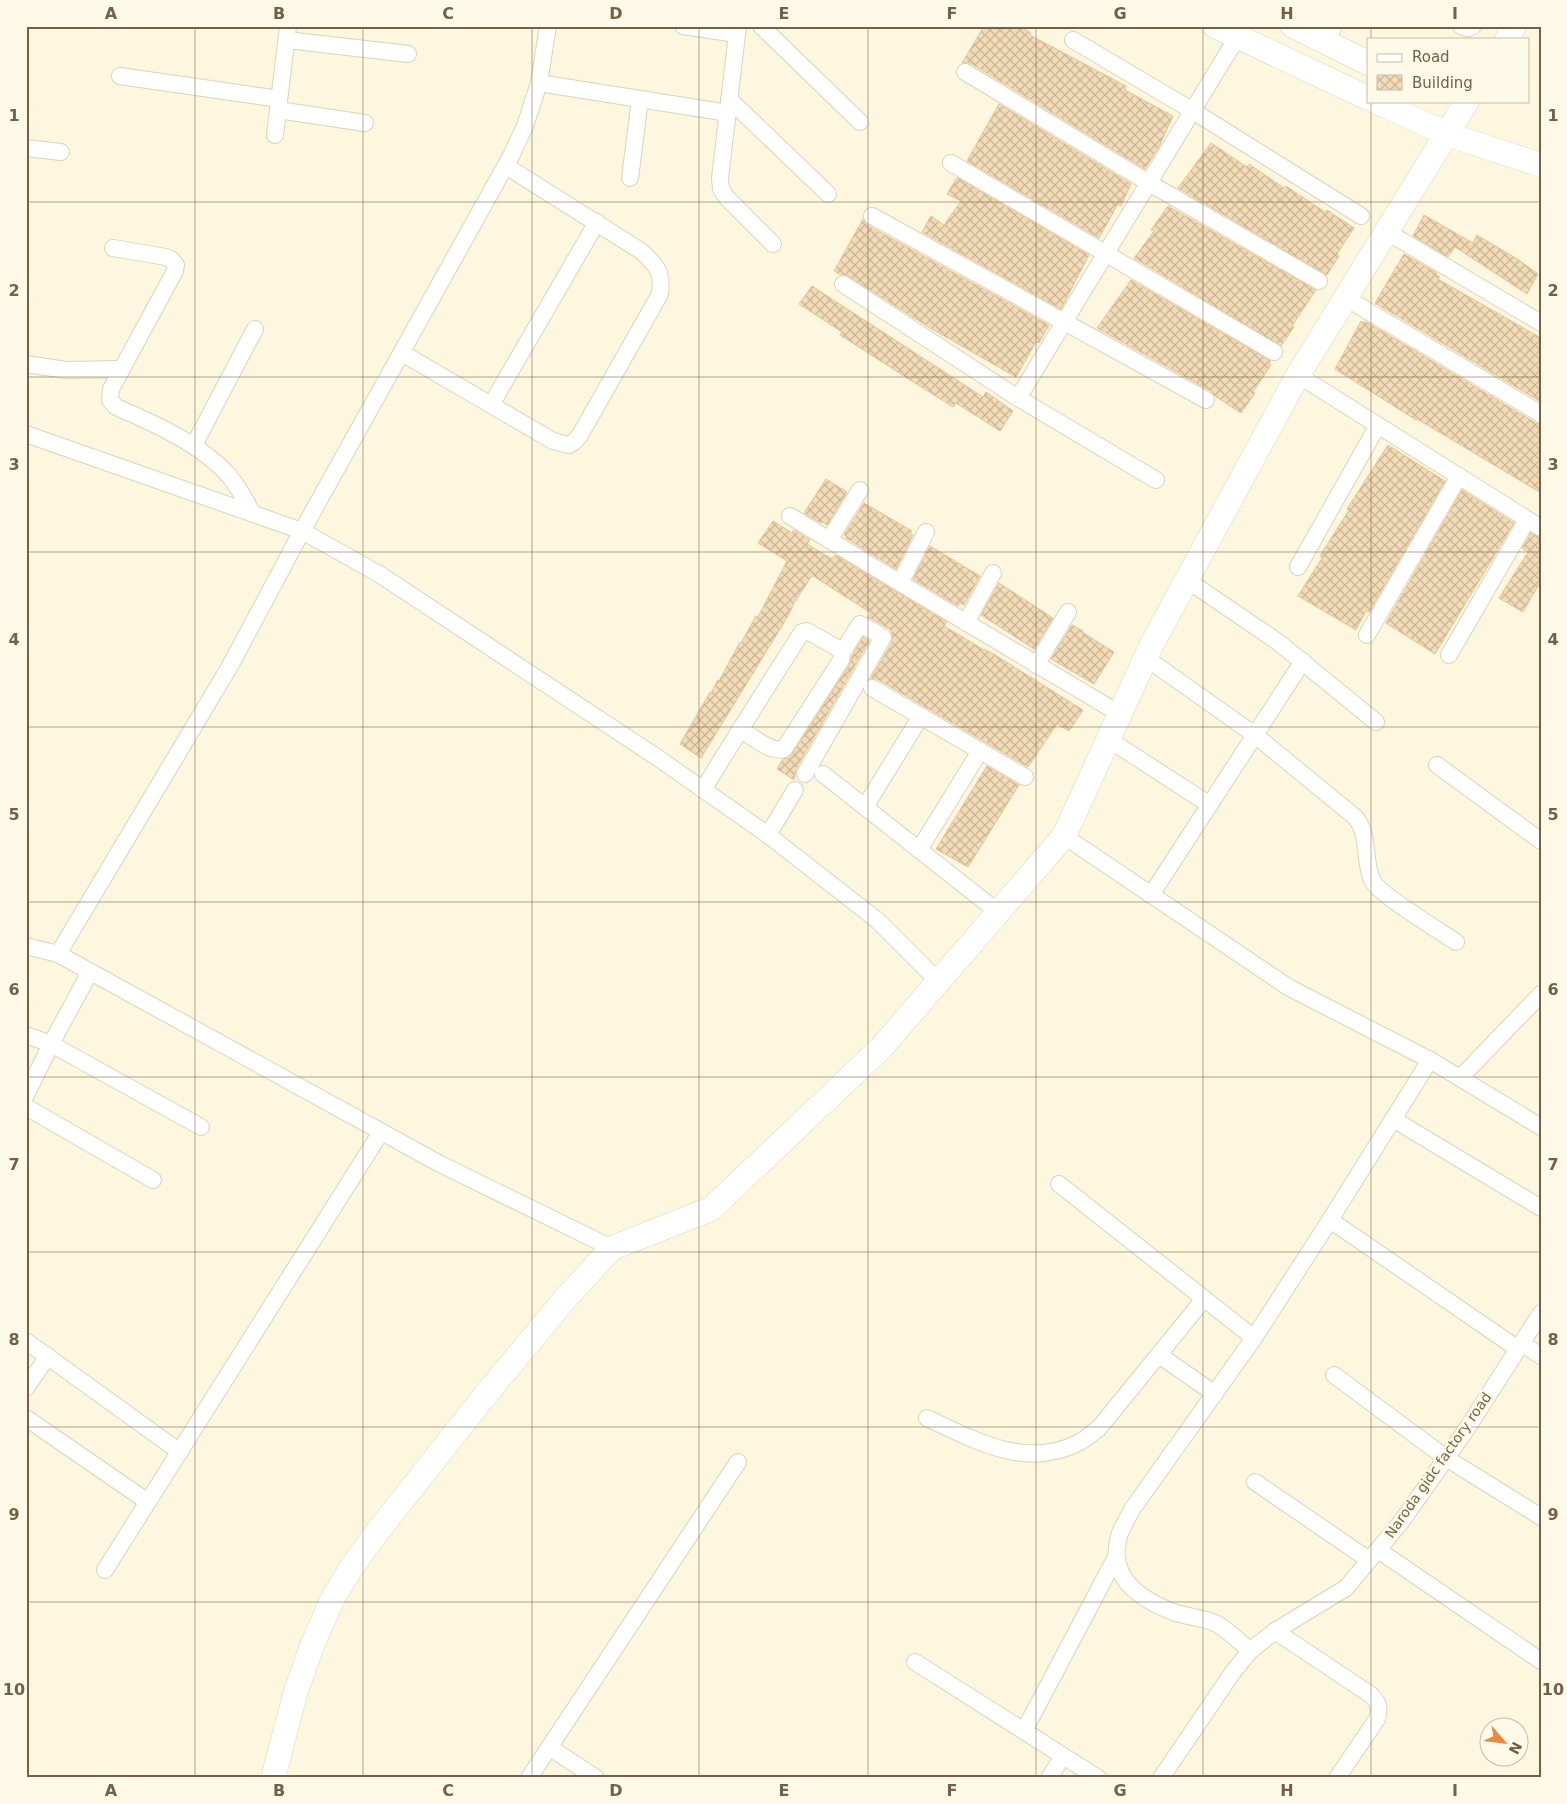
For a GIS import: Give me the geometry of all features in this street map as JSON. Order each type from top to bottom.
[{"type":"street","points":[[58,954],[230,666],[302,531],[506,166],[525,126],[539,83],[548,26]]},
{"type":"street","points":[[683,26],[737,30],[720,178],[721,189],[738,210],[773,244]]},
{"type":"street","points":[[761,26],[860,122]]},
{"type":"street","points":[[1215,26],[1241,31],[1367,97]]},
{"type":"street","points":[[1293,26],[1330,34],[1367,63]]},
{"type":"street","points":[[1461,26],[1468,28],[1473,26]]},
{"type":"street","points":[[1508,38],[1514,26]]},
{"type":"street","points":[[1018,398],[1241,31]]},
{"type":"street","points":[[274,135],[288,33],[408,54]]},
{"type":"street","points":[[1073,40],[1193,111],[1361,216]]},
{"type":"street","points":[[965,72],[1149,183],[1319,281]]},
{"type":"street","points":[[120,76],[278,105],[366,124]]},
{"type":"street","points":[[539,83],[640,99],[728,106],[828,194]]},
{"type":"street","points":[[630,178],[640,99]]},
{"type":"street","points":[[1377,102],[1447,134],[1541,165]]},
{"type":"street","points":[[273,1778],[296,1691],[312,1646],[332,1600],[351,1568],[483,1398],[565,1298],[612,1248],[711,1210],[881,1048],[1064,836],[1146,658],[1187,580],[1298,375],[1447,134],[1458,104]]},
{"type":"street","points":[[26,148],[61,152]]},
{"type":"street","points":[[951,163],[1274,352]]},
{"type":"street","points":[[402,353],[553,441],[569,445],[580,435],[660,294],[662,283],[660,274],[655,264],[641,251],[506,166]]},
{"type":"street","points":[[872,216],[1206,400]]},
{"type":"street","points":[[491,405],[597,222]]},
{"type":"street","points":[[1387,232],[1541,323]]},
{"type":"street","points":[[113,248],[166,257],[171,259],[176,265],[175,271],[111,389],[112,404],[194,445],[229,476],[240,490],[252,513]]},
{"type":"street","points":[[843,284],[1018,398],[1156,480]]},
{"type":"street","points":[[1346,298],[1541,414]]},
{"type":"street","points":[[194,445],[255,328]]},
{"type":"street","points":[[26,364],[66,370],[122,369]]},
{"type":"street","points":[[1298,375],[1534,524],[1449,655]]},
{"type":"street","points":[[1298,568],[1378,426]]},
{"type":"street","points":[[26,434],[302,531],[379,574],[768,835],[877,920],[938,981]]},
{"type":"street","points":[[1367,635],[1459,476]]},
{"type":"street","points":[[829,540],[860,490]]},
{"type":"street","points":[[790,516],[1120,714]]},
{"type":"street","points":[[900,583],[926,532]]},
{"type":"street","points":[[966,623],[993,573]]},
{"type":"street","points":[[1187,580],[1278,642],[1376,722]]},
{"type":"street","points":[[1036,665],[1068,612]]},
{"type":"street","points":[[740,729],[772,748],[784,749],[841,660],[842,653],[860,624],[883,638],[805,774]]},
{"type":"street","points":[[703,790],[802,632],[813,634],[842,653]]},
{"type":"street","points":[[1146,658],[1255,735],[1355,817],[1363,830],[1370,877],[1378,889],[1456,942]]},
{"type":"street","points":[[1151,895],[1303,661]]},
{"type":"street","points":[[872,688],[1025,777]]},
{"type":"street","points":[[864,807],[921,716]]},
{"type":"street","points":[[1108,740],[1210,805]]},
{"type":"street","points":[[919,850],[980,751]]},
{"type":"street","points":[[1437,765],[1541,840]]},
{"type":"street","points":[[823,774],[998,912]]},
{"type":"street","points":[[768,835],[795,790]]},
{"type":"street","points":[[1064,836],[1288,987],[1430,1060],[1541,1127]]},
{"type":"street","points":[[26,946],[58,954],[440,1164],[612,1248]]},
{"type":"street","points":[[26,1095],[90,972]]},
{"type":"street","points":[[1460,1078],[1541,994]]},
{"type":"street","points":[[26,1035],[51,1044],[201,1127]]},
{"type":"street","points":[[1024,1731],[1116,1557],[1119,1536],[1133,1508],[1254,1338],[1430,1060]]},
{"type":"street","points":[[26,1107],[154,1180]]},
{"type":"street","points":[[1392,1119],[1541,1208]]},
{"type":"street","points":[[105,1570],[382,1132]]},
{"type":"street","points":[[1059,1184],[1254,1338]]},
{"type":"street","points":[[1330,1220],[1520,1346],[1541,1356]]},
{"type":"street","points":[[927,1418],[975,1440],[1021,1454],[1044,1453],[1067,1448],[1082,1441],[1099,1428],[1204,1299]]},
{"type":"street","name":"Naroda gidc factory road","points":[[1169,1775],[1233,1672],[1250,1651],[1275,1631],[1346,1588],[1401,1522],[1466,1430],[1541,1314]]},
{"type":"street","points":[[26,1341],[180,1452]]},
{"type":"street","points":[[1159,1355],[1215,1394]]},
{"type":"street","points":[[26,1388],[48,1356]]},
{"type":"street","points":[[1334,1375],[1446,1458],[1541,1517]]},
{"type":"street","points":[[26,1418],[148,1502]]},
{"type":"street","points":[[529,1778],[738,1462]]},
{"type":"street","points":[[1255,1482],[1541,1661]]},
{"type":"street","points":[[1116,1557],[1121,1575],[1142,1596],[1176,1613],[1216,1624],[1250,1651]]},
{"type":"street","points":[[1275,1631],[1378,1702],[1380,1710],[1377,1719],[1337,1778]]},
{"type":"street","points":[[915,1662],[1098,1778]]},
{"type":"street","points":[[549,1747],[596,1778]]},
{"type":"street","points":[[1049,1778],[1063,1756]]},
{"type":"building","points":[[984,26],[1019,26],[1031,33],[1030,35],[1126,86],[1125,90],[1173,116],[1159,147],[1145,169],[970,63],[962,63]]},
{"type":"building","points":[[999,104],[1131,184],[1121,206],[1118,204],[1099,238],[967,161]]},
{"type":"building","points":[[1211,143],[1247,167],[1249,164],[1284,188],[1286,186],[1325,212],[1327,210],[1354,228],[1337,254],[1339,256],[1327,275],[1178,188]]},
{"type":"building","points":[[958,178],[1089,255],[1061,309],[922,232],[931,216],[944,225],[961,201],[947,194]]},
{"type":"building","points":[[1168,206],[1316,290],[1281,346],[1134,258],[1154,231],[1151,230]]},
{"type":"building","points":[[1424,215],[1473,243],[1477,235],[1519,260],[1538,274],[1527,294],[1455,247],[1448,257],[1413,236]]},
{"type":"building","points":[[863,219],[867,225],[1049,325],[1039,343],[1036,342],[1016,377],[930,328],[848,276],[834,271]]},
{"type":"building","points":[[1404,254],[1437,273],[1436,275],[1440,277],[1438,279],[1541,338],[1541,402],[1375,303]]},
{"type":"building","points":[[1131,280],[1271,361],[1269,364],[1271,365],[1253,392],[1255,393],[1241,413],[1215,396],[1211,391],[1097,328]]},
{"type":"building","points":[[812,286],[983,397],[986,392],[1013,411],[1000,431],[956,403],[953,407],[910,380],[840,335],[842,332],[799,304]]},
{"type":"building","points":[[1361,321],[1364,323],[1365,321],[1536,423],[1541,424],[1541,493],[1416,420],[1335,369]]},
{"type":"building","points":[[1388,445],[1445,481],[1369,612],[1366,611],[1356,630],[1298,596],[1322,558],[1320,556],[1349,510],[1347,509]]},
{"type":"building","points":[[826,479],[847,492],[827,525],[804,513]]},
{"type":"building","points":[[1462,490],[1514,523],[1435,654],[1386,623]]},
{"type":"building","points":[[864,503],[912,531],[910,534],[913,535],[896,569],[844,535]]},
{"type":"building","points":[[773,521],[792,533],[794,530],[810,540],[807,544],[832,559],[835,555],[947,622],[944,626],[992,653],[1083,710],[1069,731],[1057,724],[1028,767],[877,679],[871,678],[892,642],[892,632],[868,617],[871,613],[813,576],[794,603],[788,616],[701,758],[680,744],[710,692],[719,681],[740,642],[756,616],[758,617],[787,561],[758,543]]},
{"type":"building","points":[[1531,533],[1541,538],[1541,581],[1523,612],[1499,598],[1528,552],[1522,548]]},
{"type":"building","points":[[930,546],[980,576],[964,605],[960,603],[958,606],[913,579]]},
{"type":"building","points":[[999,583],[1053,618],[1034,649],[981,615]]},
{"type":"building","points":[[1072,625],[1114,652],[1094,684],[1051,659]]},
{"type":"building","points":[[863,637],[869,641],[796,769],[794,780],[777,769],[783,759],[789,758],[792,754],[849,665]]},
{"type":"building","points":[[987,766],[1019,785],[968,867],[936,849]]}]
